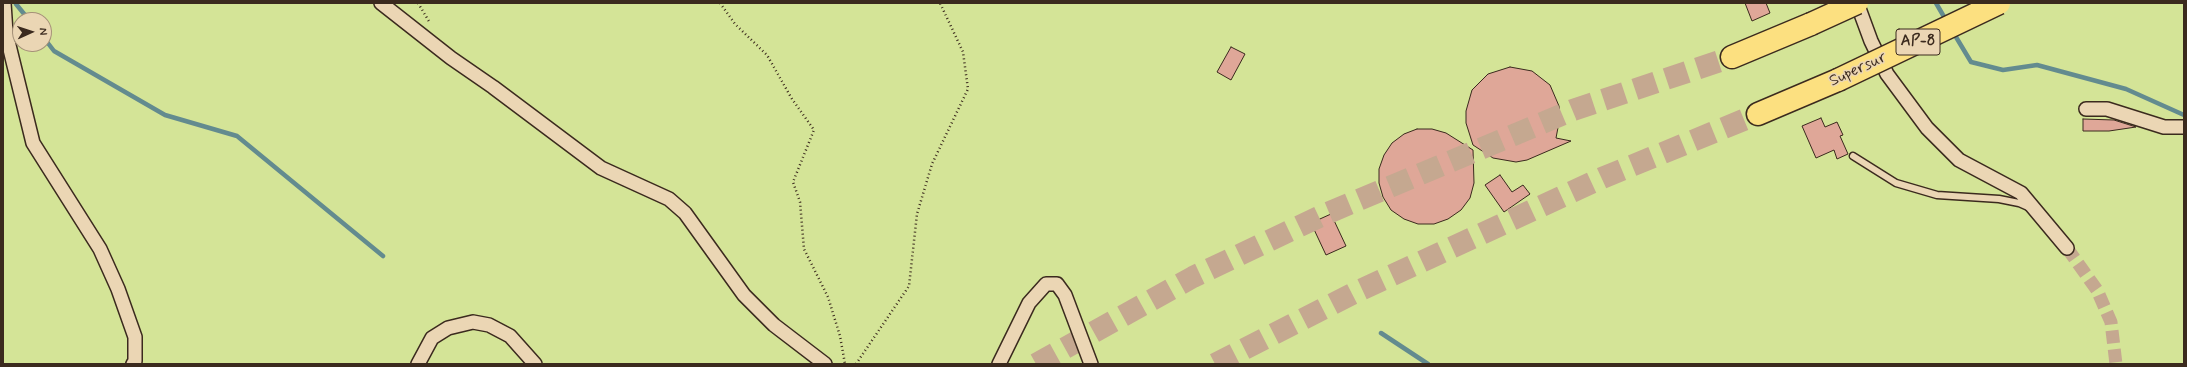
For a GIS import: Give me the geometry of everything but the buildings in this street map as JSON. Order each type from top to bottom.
[{"type":"highway","points":[[1732,57],[1857,3]]},
{"type":"highway","name":"Supersur","points":[[1758,114],[1838,80],[1999,3]]},
{"type":"street","points":[[4,3],[6,33],[33,143],[103,256],[118,289],[135,337],[135,361],[133,364]]},
{"type":"street","points":[[381,3],[451,58],[493,86],[601,168],[669,199],[686,213],[744,295],[774,325],[825,364]]},
{"type":"street","points":[[1857,3],[1871,41],[1887,74],[1927,128],[1958,160],[2021,193],[2067,248]]},
{"type":"street","points":[[2086,109],[2107,109],[2164,127],[2184,127]]},
{"type":"street","points":[[999,364],[1029,303],[1046,284],[1057,284],[1065,295],[1091,364]]},
{"type":"street","points":[[418,364],[432,338],[448,328],[473,322],[489,324],[510,336],[535,364]]},
{"type":"lane","points":[[1853,156],[1896,183],[1937,196],[1999,199],[2019,203],[2040,214]]},
{"type":"path","points":[[720,3],[736,24],[767,55],[792,99],[814,130],[793,182],[800,202],[804,249],[828,297],[840,336],[846,364]]},
{"type":"path","points":[[856,364],[909,286],[917,214],[932,164],[968,89],[962,52],[940,3]]},
{"type":"green space","points":[[3,3],[2184,3],[2184,364],[3,364]]},
{"type":"waterway","points":[[1936,3],[1947,22]]},
{"type":"waterway","points":[[16,4],[22,12]]},
{"type":"waterway","points":[[1953,32],[1971,62],[2003,70],[2037,65],[2126,89],[2184,115]]},
{"type":"waterway","points":[[52,48],[54,51],[165,115],[237,136],[383,256]]},
{"type":"waterway","points":[[1381,333],[1428,364]]},
{"type":"tunnel","points":[[1036,364],[1193,277],[1323,215],[1573,110],[1732,57]]},
{"type":"tunnel","points":[[1215,364],[1356,292],[1602,178],[1758,114]]},
{"type":"tunnel","points":[[2067,248],[2097,290],[2111,322],[2116,364]]}]
